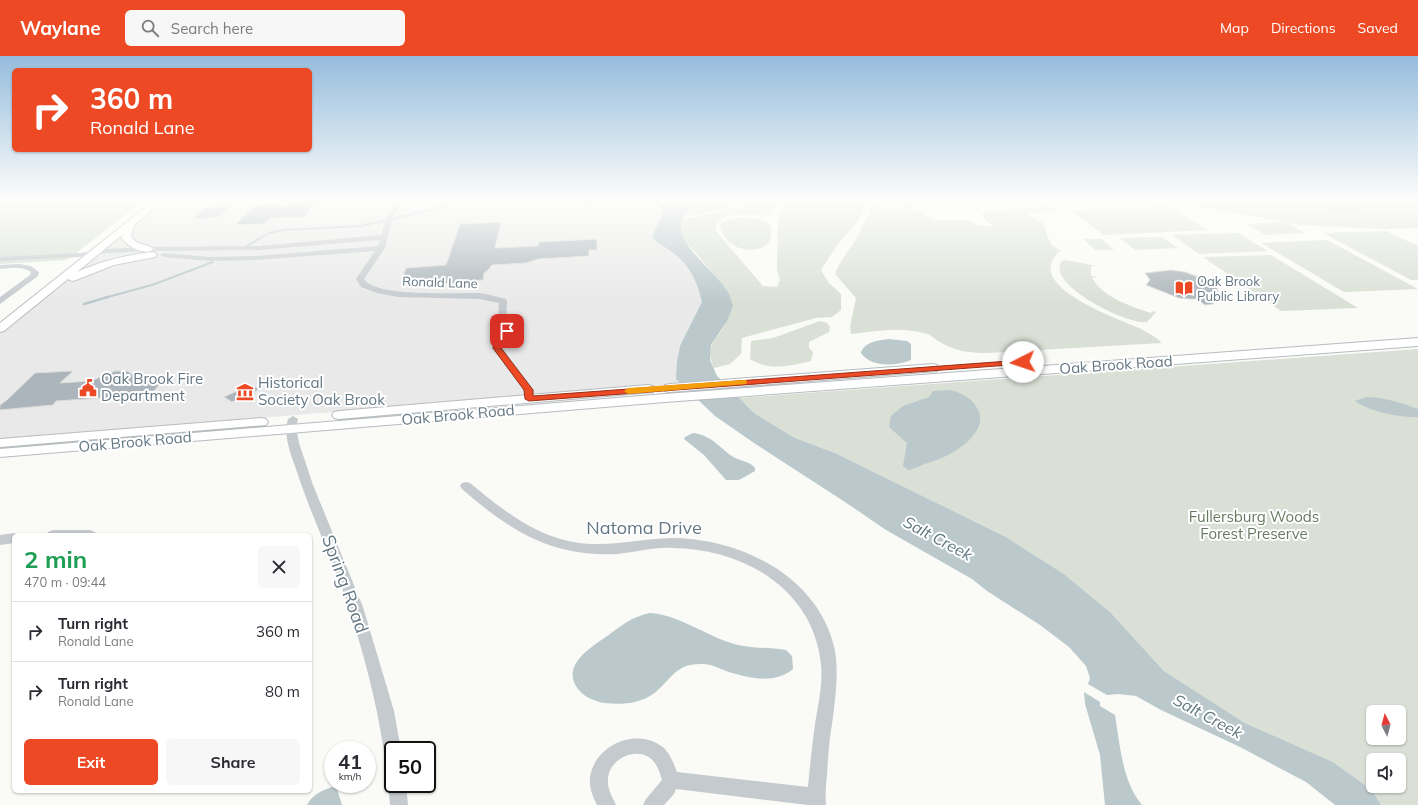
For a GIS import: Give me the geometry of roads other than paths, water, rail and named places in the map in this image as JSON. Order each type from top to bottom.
[{"type":"main road","points":[[0,318],[107,234]]},
{"type":"main road","points":[[0,329],[117,234]]},
{"type":"main road","points":[[127,234],[127,239],[150,252]]},
{"type":"main road","points":[[45,293],[85,271],[150,252]]},
{"type":"main road","name":"Oak Brook Road","points":[[0,442],[292,424],[661,393],[741,382],[1418,334]]},
{"type":"main road","name":"Oak Brook Road","points":[[0,452],[292,424],[529,399],[661,393],[752,392],[1418,342]]},
{"type":"street","name":"Ronald Lane","points":[[385,234],[381,248],[360,279],[364,285],[377,291],[398,294],[480,296],[503,301],[502,325],[507,331],[499,339],[497,348],[529,390],[529,399]]},
{"type":"street","points":[[0,259],[92,254],[102,256],[150,252],[259,248],[384,237]]},
{"type":"street","points":[[150,252],[210,259],[256,258],[381,248]]},
{"type":"street","points":[[0,267],[31,268],[35,272],[34,276],[4,295],[0,302]]},
{"type":"street","name":"Spring Road","points":[[292,424],[293,443],[307,485],[356,607],[386,711],[391,741]]},
{"type":"street","name":"Natoma Drive","points":[[466,486],[482,500],[515,523],[541,537],[559,544],[588,549],[608,549],[672,543],[707,546],[765,566],[789,586],[811,612],[820,629],[826,646],[829,664],[829,679],[816,801]]},
{"type":"street","points":[[0,540],[12,538]]},
{"type":"street","points":[[607,805],[602,798],[598,780],[604,762],[618,750],[638,746],[648,748],[657,753],[663,761],[671,780],[668,788],[652,805]]},
{"type":"street","points":[[671,780],[816,801]]},
{"type":"street","points":[[398,793],[400,805]]},
{"type":"water","name":"Salt Creek","points":[[653,234],[682,234],[698,258],[721,282],[727,291],[733,306],[727,321],[711,345],[710,360],[717,376],[754,413],[795,438],[835,453],[1006,537],[1064,574],[1110,612],[1164,671],[1245,723],[1333,762],[1366,786],[1366,793],[1374,793],[1381,805],[1335,805],[1306,782],[1240,747],[1161,710],[1136,696],[1118,694],[1107,695],[1088,684],[1090,678],[1086,666],[1069,647],[1040,625],[987,591],[972,579],[886,530],[715,416],[676,379],[680,346],[702,302],[695,280],[684,262],[652,237]]},
{"type":"water","points":[[889,339],[907,341],[911,344],[911,360],[899,364],[884,364],[871,361],[865,358],[861,353],[865,346],[869,344]]},
{"type":"water","points":[[951,390],[964,395],[977,407],[980,419],[979,427],[970,440],[956,451],[940,459],[908,470],[903,466],[907,443],[889,427],[891,416],[903,406],[929,397],[933,391]]},
{"type":"water","points":[[1366,397],[1386,399],[1418,409],[1418,417],[1376,411],[1355,401]]},
{"type":"water","points":[[693,433],[710,439],[733,457],[753,466],[755,471],[739,480],[726,480],[704,455],[684,439]]},
{"type":"water","points":[[650,613],[671,617],[738,645],[786,650],[792,656],[793,669],[778,677],[761,679],[734,674],[715,666],[693,664],[679,669],[653,694],[636,702],[623,704],[604,703],[593,700],[583,694],[573,680],[573,671],[581,656],[633,619]]},
{"type":"water","points":[[1084,692],[1100,702],[1100,706],[1115,715],[1120,750],[1126,774],[1135,795],[1142,805],[1105,805],[1100,755],[1085,704]]},
{"type":"water","points":[[324,790],[324,793],[338,793],[342,805],[307,805],[317,794]]},
{"type":"waterway","points":[[245,247],[267,234]]},
{"type":"waterway","points":[[104,298],[152,285],[213,262]]},
{"type":"waterway","points":[[84,304],[108,297]]},
{"type":"place","name":"Oak Brook Public Library","points":[[1184,288]]},
{"type":"place","name":"Oak Brook Fire Department","points":[[88,388]]},
{"type":"place","name":"Historical Society Oak Brook","points":[[245,392]]},
{"type":"park label","name":"Fullersburg Woods Forest Preserve","points":[[1254,526]]}]
